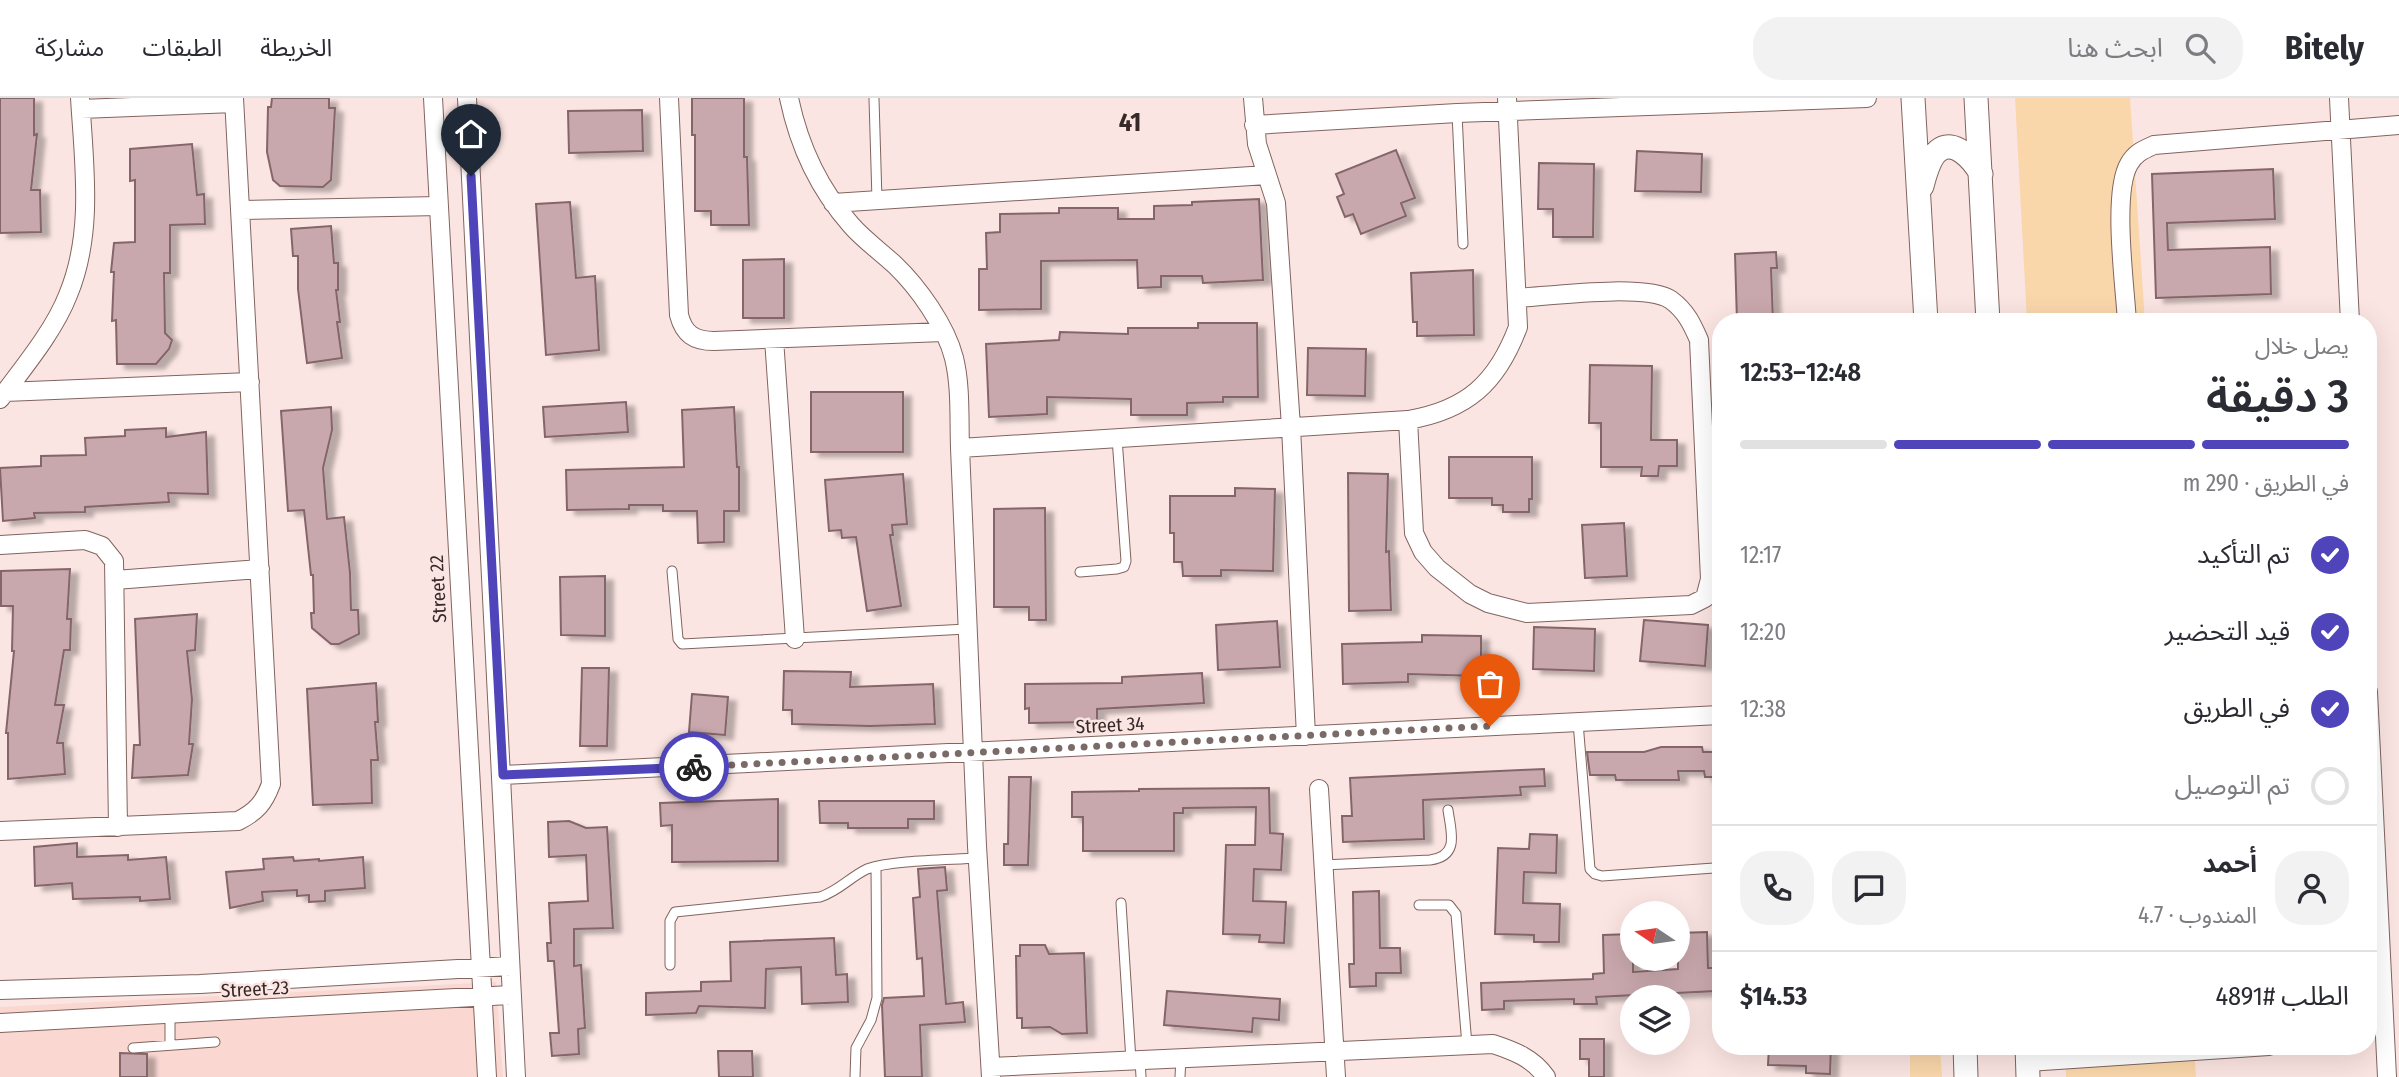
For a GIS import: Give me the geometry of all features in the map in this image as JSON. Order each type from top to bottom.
[{"type":"street","name":"Street 22","points":[[433,98],[488,1077]]},
{"type":"street","points":[[467,98],[503,775],[516,1077]]},
{"type":"street","points":[[669,98],[679,315],[682,326],[689,335],[701,341],[943,332]]},
{"type":"street","points":[[789,98],[800,141],[833,203],[853,227],[913,284],[943,332],[954,358],[977,858],[991,1072],[1137,1066],[1181,1058],[1493,1044],[1519,1052],[1540,1068],[1546,1077]]},
{"type":"street","points":[[1253,98],[1257,144],[1276,203],[1291,427],[1306,736]]},
{"type":"street","points":[[1254,125],[1458,113],[1507,104],[1867,98]]},
{"type":"street","points":[[1913,98],[1925,313]]},
{"type":"street","points":[[1976,98],[1988,313]]},
{"type":"street","points":[[2339,98],[2350,313]]},
{"type":"street","points":[[0,831],[239,821],[254,813],[265,800],[271,784],[234,100],[80,104],[86,225],[80,262],[67,298],[48,331],[3,396]]},
{"type":"street","points":[[960,449],[1408,420],[1433,416],[1456,406],[1476,393],[1494,375],[1509,352],[1518,327],[1507,104]]},
{"type":"street","points":[[2127,313],[2121,195],[2124,175],[2137,153],[2154,145],[2399,125]]},
{"type":"street","points":[[1919,197],[1926,171],[1940,149],[1952,147],[1967,155],[1981,174]]},
{"type":"street","points":[[833,203],[1267,175]]},
{"type":"street","points":[[240,209],[439,205]]},
{"type":"street","points":[[1408,420],[1414,533],[1423,552],[1437,568],[1470,594],[1488,603],[1527,613],[1691,605],[1706,598],[1710,579],[1699,340],[1688,316],[1669,299],[1644,292],[1517,298]]},
{"type":"street","points":[[774,339],[795,639]]},
{"type":"street","points":[[3,396],[250,382]]},
{"type":"street","points":[[0,545],[85,540],[102,546],[114,561],[118,827]]},
{"type":"street","points":[[115,580],[260,569]]},
{"type":"street","name":"Street 34","points":[[503,775],[1712,715]]},
{"type":"street","points":[[1319,789],[1336,1077]]},
{"type":"street","points":[[2377,816],[2391,1009],[2377,1038]]},
{"type":"street","name":"Street 23","points":[[0,990],[200,984],[510,966]]},
{"type":"street","name":"Street 23","points":[[0,1023],[512,995]]},
{"type":"street","points":[[2377,1043],[2387,1077]]},
{"type":"street","points":[[1965,1055],[1966,1077]]},
{"type":"street","points":[[2027,1062],[2133,1055]]},
{"type":"lane","points":[[874,99],[877,200]]},
{"type":"lane","points":[[1458,113],[1462,244]]},
{"type":"lane","points":[[1080,572],[1117,569],[1124,566],[1126,561],[1118,438]]},
{"type":"lane","points":[[672,571],[678,639],[682,644],[967,629]]},
{"type":"lane","points":[[1578,722],[1590,869],[1602,876],[1712,868]]},
{"type":"lane","points":[[1323,865],[1430,860],[1443,857],[1448,853],[1452,842],[1448,810]]},
{"type":"lane","points":[[670,965],[670,921],[675,912],[820,897],[839,889],[857,874],[876,867],[977,858]]},
{"type":"lane","points":[[855,1077],[856,1048],[871,1020],[877,998],[876,867]]},
{"type":"lane","points":[[1121,904],[1137,1066]]},
{"type":"lane","points":[[1419,905],[1448,905],[1457,914],[1467,1045]]},
{"type":"lane","points":[[170,1015],[170,1045]]},
{"type":"lane","points":[[133,1048],[215,1042]]},
{"type":"lane","points":[[1180,1077],[1181,1058]]},
{"type":"shaded area","points":[[2015,98],[2130,98],[2144,313],[2027,313]]},
{"type":"shaded area","points":[[496,982],[503,1077],[0,1077],[0,1007]]},
{"type":"shaded area","points":[[1910,1055],[1941,1055],[1942,1077],[1910,1077]]},
{"type":"shaded area","points":[[2065,1055],[2195,1055],[2196,1077],[2066,1077]]},
{"type":"building","points":[[0,98],[34,98],[34,135],[37,134],[31,190],[40,190],[41,232],[0,233]]},
{"type":"building","points":[[272,98],[329,98],[329,108],[335,108],[331,180],[323,187],[280,186],[273,180],[267,152],[268,107],[271,107]]},
{"type":"building","points":[[692,98],[744,98],[744,157],[747,157],[749,225],[711,225],[711,211],[695,211]]},
{"type":"building","points":[[642,110],[643,151],[569,153],[568,111]]},
{"type":"building","points":[[192,144],[197,195],[204,194],[205,224],[170,225],[170,273],[164,273],[165,333],[172,340],[169,349],[156,364],[117,364],[116,320],[112,321],[114,272],[111,272],[114,243],[135,242],[135,180],[130,181],[130,149]]},
{"type":"building","points":[[1396,150],[1415,198],[1401,203],[1406,216],[1361,234],[1353,214],[1345,217],[1337,197],[1344,194],[1336,174]]},
{"type":"building","points":[[1637,151],[1702,154],[1701,192],[1635,191]]},
{"type":"building","points":[[1539,163],[1594,164],[1593,237],[1553,237],[1553,209],[1538,209]]},
{"type":"building","points":[[2273,169],[2275,219],[2167,223],[2168,250],[2270,247],[2271,294],[2156,298],[2152,174]]},
{"type":"building","points":[[1259,199],[1263,280],[1203,283],[1202,276],[1161,276],[1161,287],[1138,288],[1137,260],[1041,261],[1041,309],[979,310],[979,269],[987,269],[986,233],[1000,232],[1000,214],[1059,213],[1059,208],[1118,208],[1118,219],[1154,219],[1154,206]]},
{"type":"building","points":[[570,202],[576,278],[595,276],[599,350],[546,355],[536,204]]},
{"type":"building","points":[[331,226],[334,263],[338,263],[336,290],[340,322],[337,322],[342,358],[307,363],[298,289],[298,256],[293,256],[291,229]]},
{"type":"building","points":[[1776,252],[1777,268],[1771,268],[1773,313],[1737,313],[1735,254]]},
{"type":"building","points":[[784,259],[784,318],[743,318],[743,260]]},
{"type":"building","points":[[1473,270],[1474,335],[1417,336],[1417,322],[1413,322],[1411,273]]},
{"type":"building","points":[[1198,323],[1257,323],[1258,397],[1223,397],[1223,402],[1187,403],[1187,415],[1131,415],[1131,399],[1047,397],[1047,414],[989,417],[986,344],[1059,340],[1060,332],[1128,334],[1128,328],[1198,328]]},
{"type":"building","points":[[1308,348],[1366,349],[1365,396],[1307,395]]},
{"type":"building","points":[[1590,365],[1652,366],[1651,440],[1677,440],[1677,466],[1659,466],[1658,476],[1641,476],[1642,467],[1601,467],[1601,423],[1589,423]]},
{"type":"building","points":[[811,392],[903,392],[903,452],[811,452]]},
{"type":"building","points":[[626,402],[628,432],[545,437],[543,407]]},
{"type":"building","points":[[331,407],[332,430],[323,468],[327,519],[344,517],[351,610],[358,610],[359,634],[339,644],[331,644],[312,628],[313,575],[304,510],[288,511],[281,411]]},
{"type":"building","points":[[734,407],[739,467],[739,511],[724,511],[724,542],[698,543],[697,511],[663,511],[663,505],[629,505],[629,509],[567,510],[566,470],[684,467],[682,410]]},
{"type":"building","points":[[166,428],[166,437],[206,432],[208,494],[168,493],[169,502],[85,507],[85,512],[34,513],[35,518],[3,521],[0,468],[41,466],[41,456],[86,455],[85,438],[125,436],[125,430]]},
{"type":"building","points":[[1449,457],[1532,457],[1532,499],[1529,499],[1529,512],[1503,512],[1503,505],[1492,505],[1492,498],[1449,498]]},
{"type":"building","points":[[1348,473],[1388,474],[1386,552],[1389,551],[1391,610],[1349,611]]},
{"type":"building","points":[[903,474],[907,524],[892,525],[893,535],[890,535],[901,606],[867,611],[856,537],[842,538],[841,530],[829,531],[825,480]]},
{"type":"building","points":[[1235,488],[1275,489],[1273,571],[1221,570],[1221,576],[1183,576],[1182,562],[1174,562],[1174,533],[1170,533],[1170,496],[1235,496]]},
{"type":"building","points":[[1045,508],[1046,620],[1029,620],[1029,607],[994,607],[994,509]]},
{"type":"building","points":[[1624,523],[1627,576],[1585,578],[1582,525]]},
{"type":"building","points":[[70,569],[67,619],[71,619],[70,650],[64,650],[55,705],[64,705],[57,743],[63,743],[65,774],[8,779],[6,733],[14,651],[13,606],[1,606],[1,571]]},
{"type":"building","points":[[605,576],[605,636],[561,635],[560,577]]},
{"type":"building","points":[[197,614],[195,650],[187,651],[192,699],[189,744],[193,744],[188,775],[132,778],[134,745],[140,745],[135,619]]},
{"type":"building","points":[[1644,620],[1708,625],[1705,666],[1640,661]]},
{"type":"building","points":[[1277,621],[1280,667],[1218,670],[1216,625]]},
{"type":"building","points":[[1534,627],[1595,629],[1594,671],[1533,669]]},
{"type":"building","points":[[1422,635],[1481,636],[1481,676],[1408,674],[1408,682],[1343,684],[1342,644],[1422,642]]},
{"type":"building","points":[[582,668],[609,668],[607,746],[580,746]]},
{"type":"building","points":[[784,671],[851,672],[850,687],[933,684],[935,724],[792,724],[792,710],[783,710]]},
{"type":"building","points":[[1202,673],[1204,703],[1097,709],[1097,722],[1029,723],[1029,708],[1025,709],[1025,684],[1122,683],[1122,677]]},
{"type":"building","points":[[376,683],[378,760],[371,760],[372,803],[313,805],[307,689]]},
{"type":"building","points":[[692,694],[728,697],[725,735],[689,732]]},
{"type":"building","points":[[1661,747],[1702,747],[1703,752],[1712,752],[1712,777],[1705,777],[1704,771],[1678,771],[1679,780],[1616,780],[1615,775],[1590,775],[1587,752],[1644,752]]},
{"type":"building","points":[[1544,769],[1545,786],[1520,787],[1521,795],[1423,800],[1424,839],[1343,842],[1342,816],[1352,816],[1350,778]]},
{"type":"building","points":[[1009,777],[1031,777],[1028,865],[1004,865],[1004,844],[1008,844]]},
{"type":"building","points":[[1269,788],[1270,833],[1283,834],[1281,870],[1254,869],[1253,901],[1286,902],[1284,943],[1259,942],[1260,935],[1223,934],[1226,845],[1255,845],[1256,807],[1183,808],[1183,813],[1174,813],[1174,851],[1083,851],[1083,817],[1072,817],[1072,792]]},
{"type":"building","points":[[778,799],[778,861],[672,862],[672,825],[661,826],[660,803]]},
{"type":"building","points":[[819,801],[934,801],[934,819],[908,819],[908,828],[848,828],[848,823],[820,823]]},
{"type":"building","points":[[569,821],[586,828],[607,827],[613,928],[574,929],[574,966],[581,965],[585,1028],[578,1029],[579,1054],[552,1056],[550,1033],[559,1033],[554,961],[548,961],[547,943],[551,943],[549,903],[588,901],[586,855],[549,857],[548,822]]},
{"type":"building","points":[[1530,834],[1557,835],[1556,873],[1524,872],[1523,903],[1560,904],[1559,942],[1534,942],[1534,935],[1495,934],[1498,848],[1529,849]]},
{"type":"building","points":[[77,843],[77,857],[128,855],[128,860],[166,857],[170,899],[73,899],[72,883],[35,886],[34,847]]},
{"type":"building","points":[[293,857],[294,861],[319,861],[363,857],[365,888],[325,891],[325,901],[309,902],[309,895],[297,896],[297,890],[262,892],[263,901],[230,908],[226,872],[264,869],[263,859]]},
{"type":"building","points":[[945,867],[947,890],[937,891],[946,1004],[963,1002],[965,1022],[920,1025],[922,1077],[885,1077],[884,998],[924,996],[922,958],[917,959],[913,898],[920,897],[918,869]]},
{"type":"building","points":[[1379,891],[1380,948],[1400,948],[1401,973],[1376,973],[1376,986],[1350,987],[1349,964],[1354,964],[1353,892]]},
{"type":"building","points":[[1707,932],[1712,991],[1690,992],[1690,985],[1620,985],[1620,996],[1596,997],[1597,1004],[1574,1004],[1574,999],[1504,1001],[1504,1009],[1482,1010],[1481,983],[1593,979],[1593,974],[1604,973],[1603,935],[1620,934],[1620,971],[1690,971],[1690,933]]},
{"type":"building","points":[[834,938],[836,975],[847,974],[848,1002],[802,1004],[801,967],[766,969],[765,1008],[699,1006],[696,1013],[646,1015],[646,993],[701,991],[701,982],[731,981],[730,942]]},
{"type":"building","points":[[1020,945],[1045,945],[1049,954],[1084,953],[1087,1033],[1062,1034],[1050,1027],[1022,1028],[1022,1018],[1017,1018],[1016,956],[1020,956]]},
{"type":"building","points":[[1167,991],[1280,999],[1279,1020],[1253,1018],[1252,1032],[1164,1025]]},
{"type":"building","points":[[1580,1039],[1604,1039],[1604,1077],[1589,1077],[1589,1059],[1580,1059]]},
{"type":"building","points":[[718,1051],[752,1051],[753,1077],[719,1077]]},
{"type":"building","points":[[120,1053],[147,1054],[147,1077],[120,1077]]},
{"type":"building","points":[[1769,1055],[1831,1055],[1830,1074],[1806,1073],[1806,1066],[1768,1065]]},
{"type":"way so far","points":[[694,767],[1490,726]]},
{"type":"district","name":"41","points":[[1130,122]]},
{"type":"route","points":[[471,176],[503,775],[694,767]]}]
